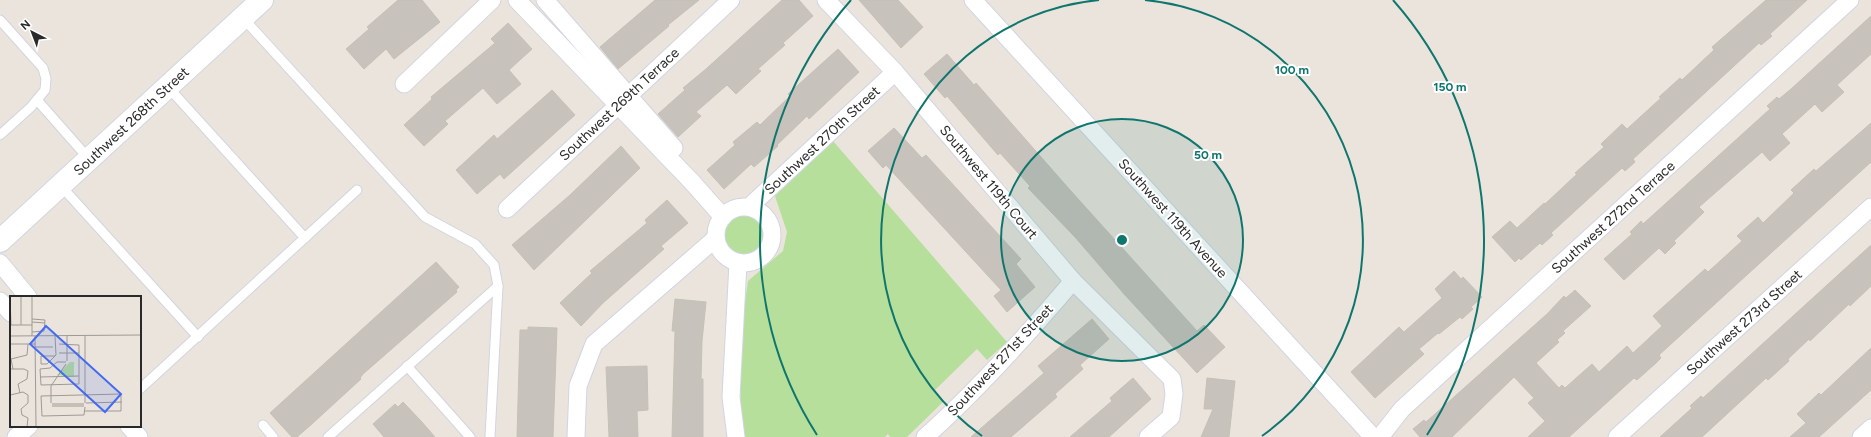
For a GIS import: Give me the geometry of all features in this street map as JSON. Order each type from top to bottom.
[{"type":"main road","name":"Southwest 268th Street","points":[[0,241],[90,160],[262,0]]},
{"type":"street","points":[[404,84],[492,0]]},
{"type":"street","points":[[517,0],[623,101],[726,214]]},
{"type":"street","points":[[545,0],[623,101]]},
{"type":"street","name":"Southwest 269th Terrace","points":[[507,209],[731,0]]},
{"type":"street","name":"Southwest 119th Court","points":[[826,0],[895,72],[1073,281],[1172,379],[1174,394],[1171,417],[1148,437]]},
{"type":"street","name":"Southwest 119th Avenue","points":[[973,0],[1373,437]]},
{"type":"street","name":"Southwest 272nd Terrace","points":[[1380,437],[1402,410],[1850,0]]},
{"type":"street","name":"Southwest 270th Street","points":[[749,207],[895,72]]},
{"type":"street","points":[[742,207],[749,207],[758,210],[770,223],[772,240],[769,249],[756,261],[747,264],[738,263],[723,254],[716,238],[719,223],[726,214],[742,207]]},
{"type":"street","name":"Southwest 273rd Street","points":[[1617,437],[1871,207]]},
{"type":"street","points":[[576,437],[578,386],[594,344],[716,238]]},
{"type":"street","points":[[0,263],[27,296]]},
{"type":"street","points":[[736,437],[731,397],[738,263]]},
{"type":"street","name":"Southwest 271st Street","points":[[925,437],[944,420],[1035,326],[1073,281]]},
{"type":"street","points":[[0,301],[10,312]]},
{"type":"street","points":[[16,437],[28,427]]},
{"type":"street","points":[[130,427],[139,437]]},
{"type":"street","points":[[1861,437],[1871,428]]},
{"type":"lane","points":[[243,18],[425,217],[475,244],[494,265],[498,286],[490,437]]},
{"type":"lane","points":[[0,20],[43,68],[46,79],[45,90],[37,100],[0,135]]},
{"type":"lane","points":[[168,87],[305,238]]},
{"type":"lane","points":[[37,100],[90,160]]},
{"type":"lane","points":[[61,186],[198,336]]},
{"type":"lane","points":[[141,388],[357,190]]},
{"type":"lane","points":[[328,437],[498,286]]},
{"type":"lane","points":[[407,366],[470,437]]},
{"type":"lane","points":[[263,426],[273,437]]},
{"type":"green space","points":[[833,141],[1007,342],[987,360],[977,349],[935,390],[944,401],[907,437],[890,437],[888,434],[885,437],[741,437],[740,339],[748,281],[783,251],[787,232],[775,196]]},
{"type":"green space","points":[[745,212],[757,216],[763,222],[767,234],[763,246],[757,252],[745,256],[733,252],[727,246],[723,234],[727,222],[733,216]]},
{"type":"building","points":[[398,0],[422,0],[440,22],[394,59],[386,49],[364,69],[346,49],[369,29],[367,27]]},
{"type":"building","points":[[655,0],[699,0],[618,69],[600,47]]},
{"type":"building","points":[[782,0],[799,0],[813,16],[783,43],[785,45],[758,69],[761,71],[736,94],[727,85],[696,112],[701,116],[678,137],[658,114],[685,90],[683,88]]},
{"type":"building","points":[[859,0],[898,0],[923,27],[901,48]]},
{"type":"building","points":[[1766,0],[1807,0],[1770,34],[1772,36],[1761,45],[1759,43],[1633,159],[1635,162],[1625,171],[1622,168],[1551,233],[1553,235],[1542,245],[1540,243],[1521,260],[1519,258],[1515,262],[1492,237],[1510,221],[1517,228],[1544,203],[1545,204],[1577,174],[1575,173],[1604,147],[1601,144],[1622,124],[1627,129],[1661,98],[1659,97],[1680,78],[1682,80],[1714,50],[1712,47]]},
{"type":"building","points":[[1871,16],[1871,54],[1837,85],[1844,92],[1822,112],[1815,104],[1782,134],[1790,143],[1770,161],[1762,152],[1699,207],[1704,212],[1674,241],[1676,243],[1665,254],[1659,248],[1624,280],[1604,259],[1632,234],[1630,232],[1641,221],[1643,224],[1770,109],[1767,106],[1777,97],[1779,99],[1791,89]]},
{"type":"building","points":[[508,23],[532,49],[509,70],[521,84],[497,104],[483,88],[445,121],[448,124],[424,146],[404,125],[432,99],[431,97],[495,43],[491,39]]},
{"type":"building","points":[[838,49],[859,72],[809,119],[807,116],[777,145],[778,146],[754,167],[751,164],[724,189],[707,170],[735,145],[733,142],[757,122],[760,125],[790,96],[788,94]]},
{"type":"building","points":[[947,54],[974,85],[976,83],[1197,331],[1204,325],[1225,347],[1197,373],[1125,295],[1075,237],[1028,188],[1030,186],[1000,153],[998,155],[947,96],[945,98],[924,74]]},
{"type":"building","points":[[552,90],[575,115],[504,179],[500,174],[477,194],[456,170],[494,135],[497,139]]},
{"type":"building","points":[[1871,123],[1871,162],[1659,355],[1661,358],[1656,363],[1637,380],[1634,378],[1569,437],[1528,437],[1545,421],[1528,403],[1534,398],[1514,377],[1452,437],[1420,437],[1413,429],[1424,420],[1426,422],[1547,314],[1564,296],[1566,298],[1575,290],[1591,306],[1563,331],[1565,333],[1557,340],[1559,342],[1536,363],[1559,388],[1562,385],[1565,388],[1592,364],[1599,372],[1627,346],[1633,353],[1662,326],[1653,316],[1705,269],[1708,272],[1742,241],[1737,236],[1758,217],[1763,223],[1794,193],[1791,190],[1814,169],[1816,171]]},
{"type":"building","points":[[894,128],[922,158],[926,155],[1021,259],[1016,264],[1035,287],[1007,312],[994,296],[1001,290],[886,165],[883,168],[868,151]]},
{"type":"building","points":[[621,146],[640,168],[534,270],[512,245],[570,195]]},
{"type":"building","points":[[667,200],[688,223],[661,246],[664,249],[603,303],[581,326],[560,303],[592,273],[590,271],[647,223],[645,220]]},
{"type":"building","points":[[1871,245],[1871,286],[1850,306],[1849,304],[1810,341],[1809,339],[1788,359],[1789,361],[1768,380],[1766,378],[1702,437],[1660,437],[1692,408],[1690,406],[1701,396],[1703,398]]},
{"type":"building","points":[[436,262],[459,287],[456,290],[457,292],[363,374],[360,378],[361,379],[313,423],[297,437],[292,437],[270,413]]},
{"type":"building","points":[[1454,271],[1461,279],[1463,277],[1482,297],[1471,307],[1473,309],[1462,319],[1460,317],[1419,349],[1424,354],[1375,398],[1351,372],[1399,327],[1404,332],[1442,298],[1435,289]]},
{"type":"building","points":[[675,299],[706,302],[702,341],[701,379],[703,379],[703,437],[672,437],[675,331],[672,331]]},
{"type":"building","points":[[1092,319],[1109,339],[1080,365],[1083,369],[1055,394],[1057,397],[1011,437],[971,437],[1044,373],[1038,366]]},
{"type":"building","points":[[528,327],[557,328],[553,437],[517,437],[520,330],[528,330]]},
{"type":"building","points":[[1871,348],[1871,390],[1819,437],[1790,437],[1806,423],[1797,414],[1819,393],[1821,395]]},
{"type":"building","points":[[647,366],[648,410],[637,411],[638,437],[609,437],[606,367]]},
{"type":"building","points":[[1133,378],[1151,399],[1109,437],[1070,437],[1112,401],[1110,398]]},
{"type":"building","points":[[1207,378],[1235,381],[1229,437],[1201,437],[1213,409],[1204,409]]},
{"type":"building","points":[[403,402],[435,437],[384,437],[373,424],[395,404],[398,407]]}]
